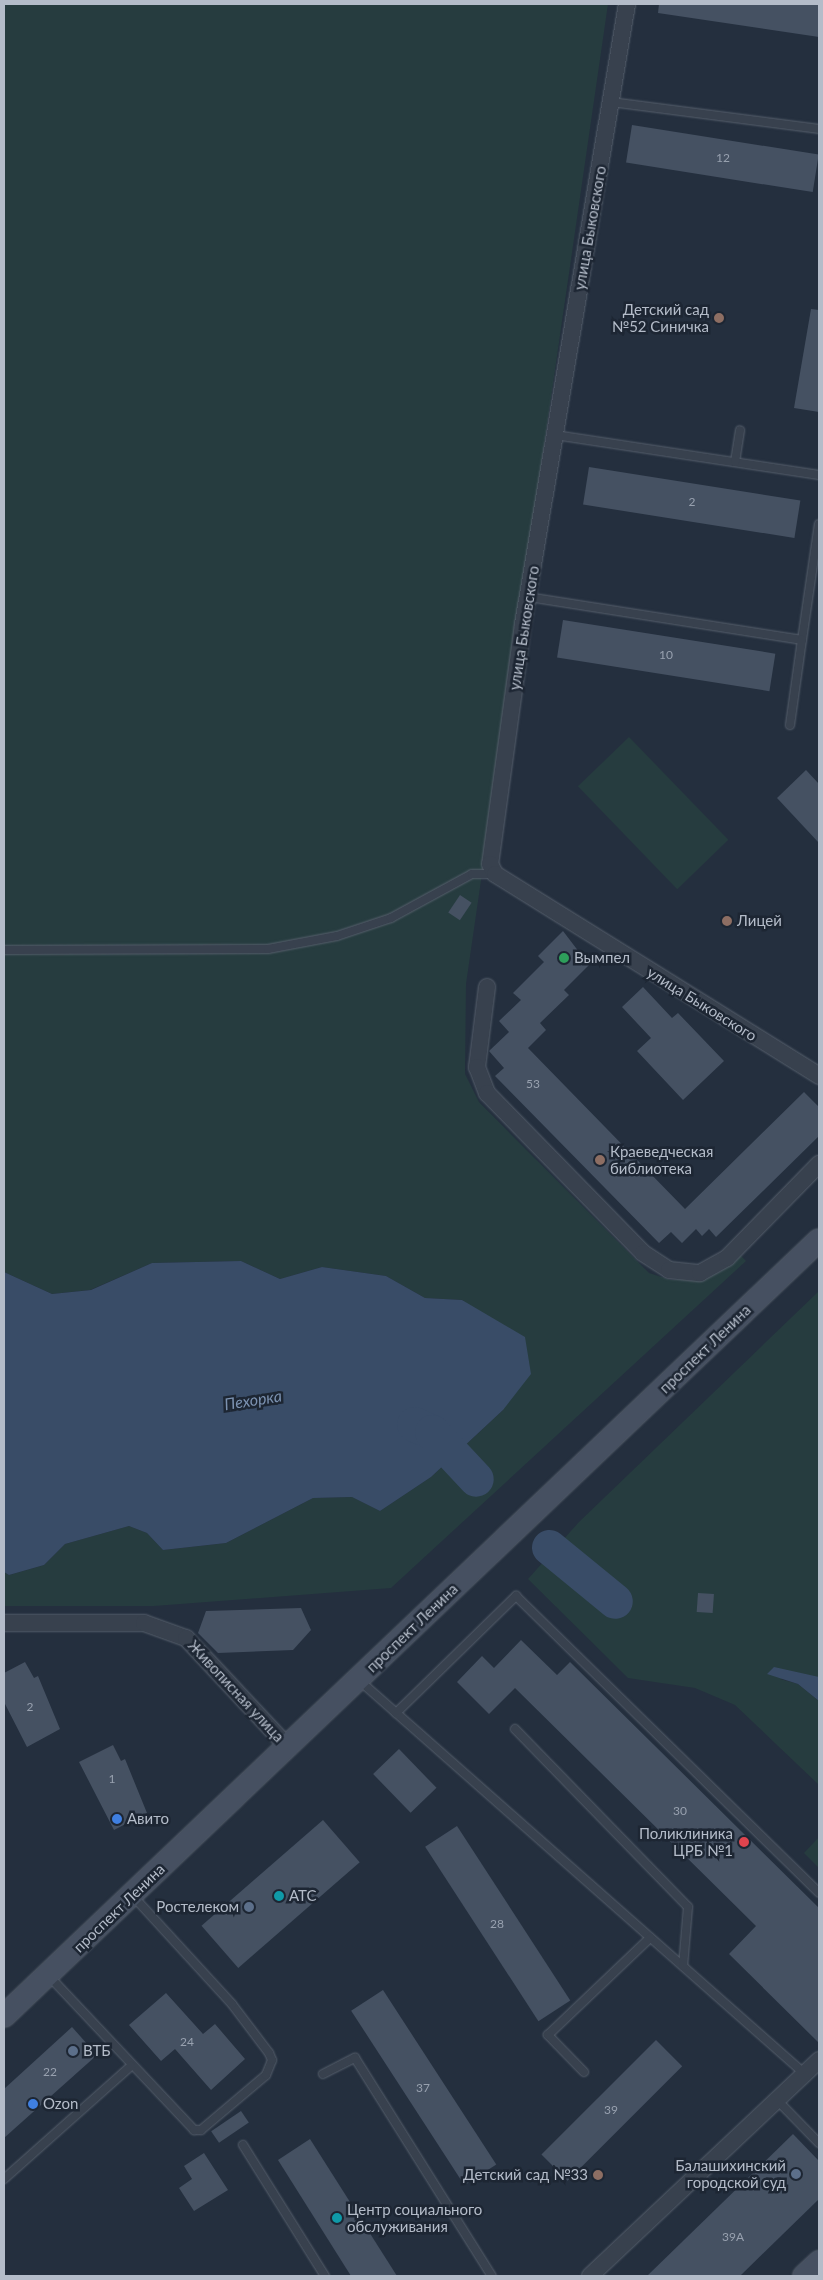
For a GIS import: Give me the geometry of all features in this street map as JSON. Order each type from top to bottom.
[{"type":"main road","name":"проспект Ленина","points":[[4,2016],[288,1748],[819,1240]]},
{"type":"main road","points":[[804,2276],[819,2262]]},
{"type":"street","name":"улица Быковского","points":[[628,4],[528,597],[489,854],[494,874],[819,1076]]},
{"type":"street","points":[[488,987],[476,1067],[488,1093],[643,1254],[669,1270],[700,1273],[727,1258],[819,1164]]},
{"type":"street","name":"Живописная улица","points":[[4,1623],[144,1623],[186,1638],[288,1748]]},
{"type":"street","points":[[590,2276],[819,2060]]},
{"type":"lane","points":[[611,102],[819,129]]},
{"type":"lane","points":[[735,462],[740,430]]},
{"type":"lane","points":[[555,435],[819,475]]},
{"type":"lane","points":[[790,725],[819,524]]},
{"type":"lane","points":[[528,597],[802,640]]},
{"type":"lane","points":[[4,950],[268,949],[382,921],[472,874],[494,874]]},
{"type":"lane","points":[[396,1713],[516,1596],[819,1893]]},
{"type":"lane","points":[[358,1680],[805,2074]]},
{"type":"lane","points":[[515,1729],[688,1907],[683,1966]]},
{"type":"lane","points":[[48,1974],[166,2105],[194,2130],[201,2130],[266,2075],[272,2060],[232,2004],[132,1895]]},
{"type":"lane","points":[[584,2072],[548,2036],[650,1938]]},
{"type":"lane","points":[[323,2074],[355,2058],[492,2276]]},
{"type":"lane","points":[[4,2179],[131,2066]]},
{"type":"lane","points":[[776,2100],[819,2143]]},
{"type":"lane","points":[[243,2144],[325,2276]]},
{"type":"green space","points":[[4,4],[608,4],[466,984],[465,1074],[479,1102],[649,1273],[671,1280],[702,1278],[738,1253],[746,1261],[391,1588],[154,1606],[4,1606],[4,1572],[9,1575],[44,1565],[65,1544],[129,1526],[147,1533],[163,1550],[226,1543],[313,1498],[352,1497],[380,1511],[431,1477],[503,1410],[463,1300],[425,1298],[386,1276],[322,1267],[280,1279],[241,1261],[152,1263],[90,1290],[52,1294],[4,1272]]},
{"type":"green space","points":[[629,737],[728,840],[677,889],[578,786]]},
{"type":"green space","points":[[819,1291],[819,1677],[780,1679],[798,1684],[819,1701],[819,1785],[735,1705],[695,1688],[628,1678],[528,1579],[579,1522]]},
{"type":"green space","points":[[819,1837],[819,1868],[804,1853]]},
{"type":"water","points":[[241,1261],[280,1279],[322,1267],[386,1276],[425,1298],[462,1300],[525,1337],[531,1374],[503,1410],[431,1477],[380,1511],[352,1497],[313,1498],[226,1543],[163,1550],[147,1533],[129,1526],[65,1544],[44,1565],[9,1575],[4,1572],[4,1272],[52,1294],[91,1290],[152,1263]]},
{"type":"water","points":[[774,1667],[819,1677],[819,1701],[798,1684],[767,1674]]},
{"type":"building","points":[[659,4],[819,4],[819,37],[658,13]]},
{"type":"building","points":[[632,125],[819,155],[813,192],[626,163]]},
{"type":"building","points":[[811,309],[819,310],[819,412],[794,408]]},
{"type":"building","points":[[589,467],[800,500],[794,538],[583,505]]},
{"type":"building","points":[[563,620],[775,654],[769,691],[557,658]]},
{"type":"building","points":[[806,770],[819,784],[819,843],[777,798]]},
{"type":"building","points":[[460,895],[472,903],[460,920],[448,912]]},
{"type":"building","points":[[563,931],[589,965],[564,990],[569,995],[540,1023],[546,1030],[528,1048],[685,1209],[804,1092],[819,1107],[819,1136],[716,1237],[709,1229],[702,1236],[696,1229],[682,1243],[671,1232],[659,1243],[495,1076],[504,1068],[489,1051],[509,1032],[499,1021],[521,1000],[513,993],[544,962],[538,956]]},
{"type":"building","points":[[643,987],[672,1018],[678,1013],[724,1061],[683,1100],[637,1051],[651,1038],[622,1007]]},
{"type":"building","points":[[698,1593],[714,1594],[713,1613],[697,1612]]},
{"type":"building","points":[[301,1608],[311,1630],[293,1650],[218,1653],[198,1633],[206,1611]]},
{"type":"building","points":[[521,1640],[557,1675],[570,1662],[819,1908],[819,2043],[729,1954],[756,1926],[515,1688],[489,1714],[457,1682],[482,1656],[494,1668]]},
{"type":"building","points":[[25,1662],[34,1678],[38,1676],[60,1729],[27,1747],[4,1702],[4,1673]]},
{"type":"building","points":[[113,1745],[121,1761],[125,1759],[147,1813],[114,1830],[79,1762]]},
{"type":"building","points":[[399,1749],[437,1788],[411,1813],[373,1774]]},
{"type":"building","name":"АТС","points":[[323,1820],[360,1862],[238,1968],[201,1926]]},
{"type":"building","points":[[457,1826],[570,2000],[538,2021],[425,1847]]},
{"type":"building","points":[[383,1990],[496,2164],[464,2185],[351,2011]]},
{"type":"building","points":[[166,1993],[203,2034],[215,2024],[245,2059],[211,2090],[175,2049],[161,2061],[129,2025]]},
{"type":"building","points":[[72,2027],[97,2055],[4,2138],[4,2089]]},
{"type":"building","points":[[656,2040],[682,2066],[568,2181],[541,2155]]},
{"type":"building","points":[[241,2111],[249,2123],[219,2143],[211,2131]]},
{"type":"building","points":[[793,2134],[819,2161],[819,2199],[740,2276],[647,2276]]},
{"type":"building","name":"Центр социального обслуживания","points":[[310,2139],[397,2276],[351,2276],[278,2160]]},
{"type":"building","points":[[204,2153],[228,2190],[194,2211],[179,2188],[192,2179],[184,2166]]},
{"type":"waterway","name":"Пехорка","points":[[414,1424],[432,1432],[476,1479]]},
{"type":"waterway","name":"Пехорка","points":[[549,1547],[615,1601]]},
{"type":"place","name":"Детский сад №52 Синичка","points":[[719,318]]},
{"type":"place","name":"Лицей","points":[[727,921]]},
{"type":"place","name":"Вымпел","points":[[564,958]]},
{"type":"place","name":"Краеведческая библиотека","points":[[600,1160]]},
{"type":"place","name":"Авито","points":[[117,1819]]},
{"type":"place","name":"Поликлиника ЦРБ №1","points":[[744,1842]]},
{"type":"place","name":"АТС","points":[[279,1896]]},
{"type":"place","name":"Ростелеком","points":[[249,1907]]},
{"type":"place","name":"ВТБ","points":[[73,2051]]},
{"type":"place","name":"Ozon","points":[[33,2104]]},
{"type":"place","name":"Балашихинский городской суд","points":[[796,2174]]},
{"type":"place","name":"Детский сад №33","points":[[598,2175]]},
{"type":"place","name":"Центр социального обслуживания","points":[[337,2218]]}]
